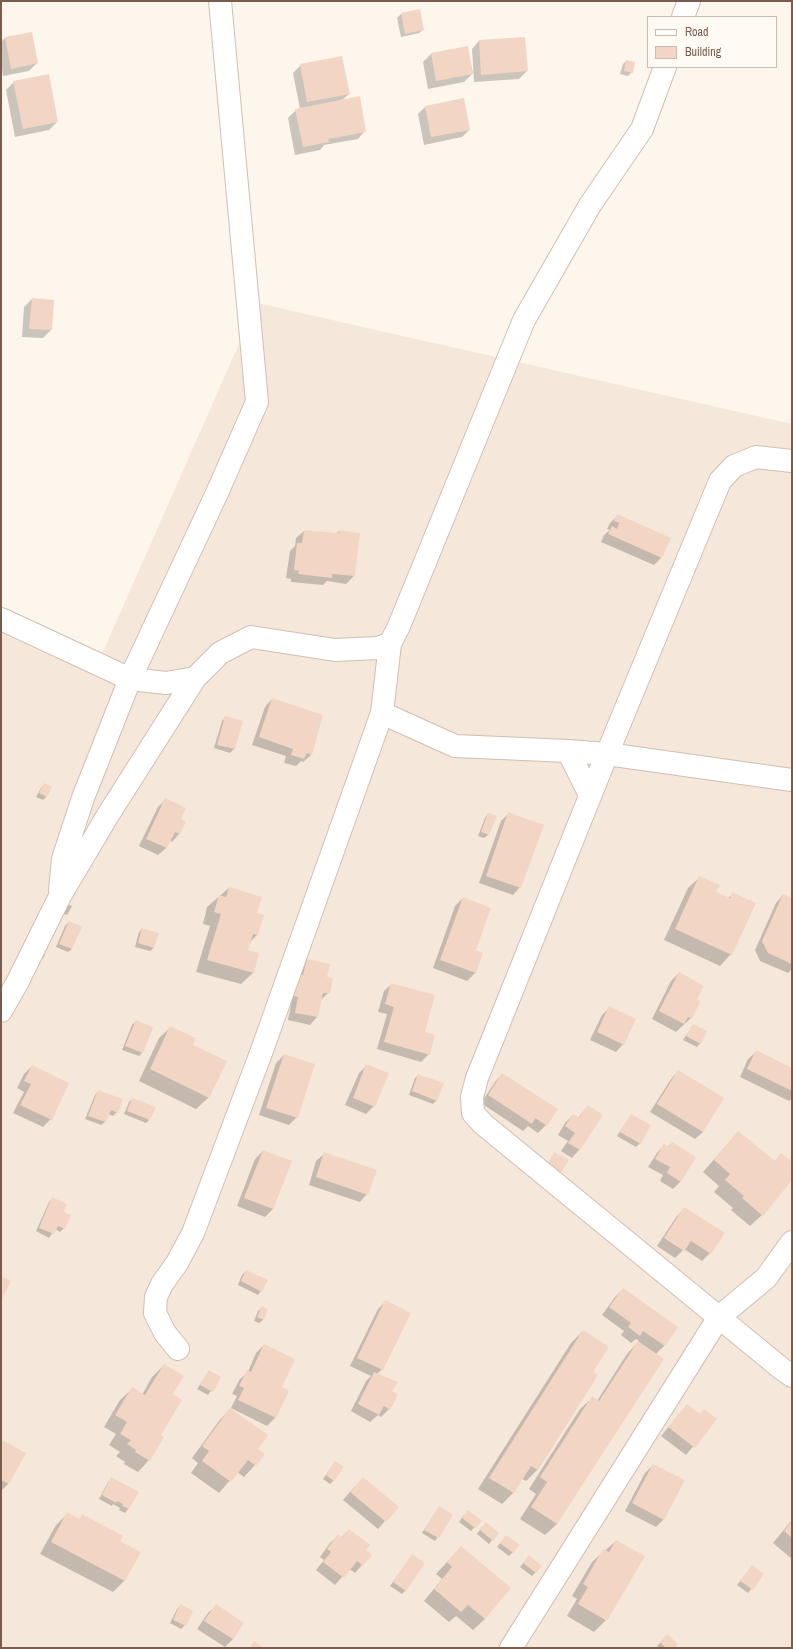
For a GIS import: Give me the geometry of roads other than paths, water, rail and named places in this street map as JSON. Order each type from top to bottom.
[{"type":"street","points":[[60,896],[63,859],[83,798],[130,678],[258,402],[220,1]]},
{"type":"street","points":[[683,16],[689,1]]},
{"type":"street","points":[[178,1349],[166,1333],[155,1314],[156,1297],[162,1284],[177,1263],[193,1233],[260,1053],[382,713],[390,644],[399,626],[524,320],[590,204],[642,129],[665,68]]},
{"type":"street","points":[[792,461],[756,457],[734,466],[720,481],[606,754],[477,1078],[472,1097],[473,1113],[483,1124],[792,1376]]},
{"type":"street","points":[[1,619],[130,678],[166,683],[195,678]]},
{"type":"street","points":[[1,1011],[17,984],[60,896],[108,815],[195,678],[220,653],[251,637],[335,650],[377,648],[390,644]]},
{"type":"street","points":[[382,713],[455,746],[606,754],[792,780]]},
{"type":"street","points":[[568,751],[590,795]]},
{"type":"street","points":[[511,1648],[719,1317],[766,1278],[792,1242]]}]
